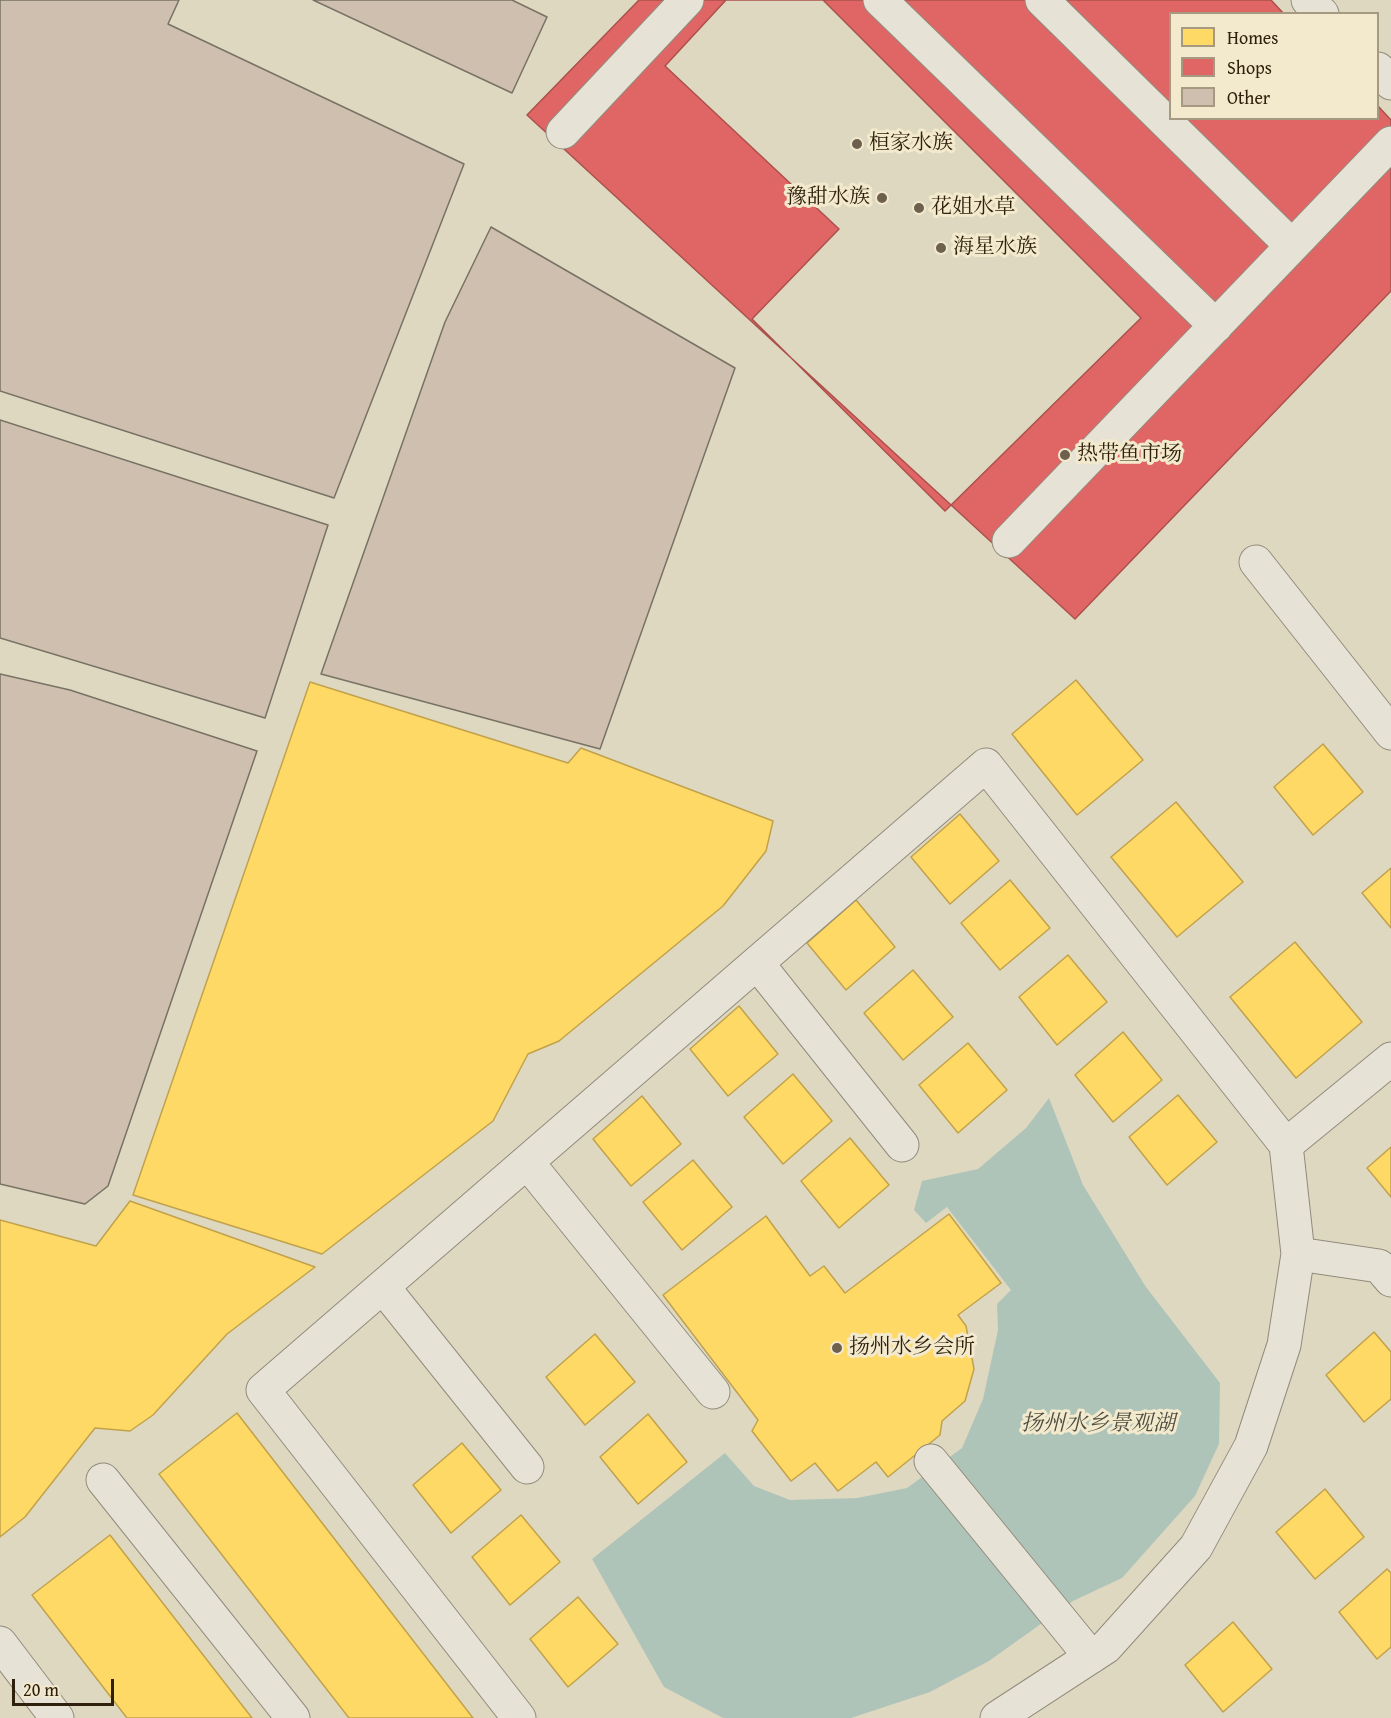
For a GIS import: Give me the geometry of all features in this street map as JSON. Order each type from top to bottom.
[{"type":"street","points":[[563,132],[687,0]]},
{"type":"street","points":[[880,0],[1216,326]]},
{"type":"street","points":[[1042,0],[1292,246]]},
{"type":"street","points":[[1308,0],[1320,12]]},
{"type":"street","points":[[1379,71],[1391,82]]},
{"type":"street","points":[[1009,542],[1391,143]]},
{"type":"street","points":[[1256,562],[1391,733]]},
{"type":"street","points":[[519,1718],[263,1390],[986,765],[1286,1145],[1298,1254],[1284,1345],[1251,1446],[1196,1547],[1106,1647],[997,1718]]},
{"type":"street","points":[[757,963],[902,1144]]},
{"type":"street","points":[[1286,1145],[1391,1059]]},
{"type":"street","points":[[527,1162],[713,1392]]},
{"type":"street","points":[[1298,1254],[1379,1266],[1391,1280]]},
{"type":"street","points":[[382,1287],[527,1467]]},
{"type":"street","points":[[931,1461],[1091,1657]]},
{"type":"street","points":[[103,1480],[293,1718]]},
{"type":"street","points":[[0,1642],[57,1718]]},
{"type":"water","name":"扬州水乡景观湖","points":[[1049,1098],[1083,1185],[1146,1287],[1220,1383],[1219,1444],[1195,1496],[1122,1578],[1073,1601],[989,1661],[930,1692],[851,1718],[723,1718],[664,1687],[592,1559],[725,1453],[754,1486],[790,1500],[857,1498],[907,1488],[962,1448],[983,1399],[998,1330],[997,1304],[1011,1290],[947,1207],[926,1223],[914,1210],[922,1181],[978,1169],[1026,1128]]},
{"type":"building: Homes","points":[[1076,680],[1143,760],[1077,815],[1012,734]]},
{"type":"building: Homes","points":[[310,682],[568,763],[581,748],[773,821],[766,851],[723,906],[559,1041],[528,1054],[493,1121],[322,1254],[133,1195]]},
{"type":"building: Homes","points":[[1323,744],[1363,792],[1313,835],[1274,787]]},
{"type":"building: Homes","points":[[1176,802],[1243,882],[1177,937],[1111,857]]},
{"type":"building: Homes","points":[[960,814],[999,861],[950,904],[911,857]]},
{"type":"building: Homes","points":[[1391,868],[1391,928],[1362,893]]},
{"type":"building: Homes","points":[[1010,880],[1050,928],[1000,970],[961,923]]},
{"type":"building: Homes","points":[[856,900],[895,947],[846,990],[807,943]]},
{"type":"building: Homes","points":[[1295,942],[1362,1022],[1296,1078],[1230,997]]},
{"type":"building: Homes","points":[[1068,955],[1107,1002],[1057,1045],[1019,997]]},
{"type":"building: Homes","points":[[913,970],[953,1017],[903,1060],[864,1013]]},
{"type":"building: Homes","points":[[739,1006],[778,1054],[728,1096],[690,1049]]},
{"type":"building: Homes","points":[[1123,1032],[1162,1080],[1113,1122],[1075,1075]]},
{"type":"building: Homes","points":[[968,1043],[1007,1090],[958,1133],[919,1085]]},
{"type":"building: Homes","points":[[793,1074],[832,1121],[783,1164],[744,1117]]},
{"type":"building: Homes","points":[[1178,1095],[1217,1142],[1167,1185],[1129,1137]]},
{"type":"building: Homes","points":[[642,1096],[681,1144],[631,1186],[593,1139]]},
{"type":"building: Homes","points":[[850,1138],[889,1185],[839,1228],[801,1181]]},
{"type":"building: Homes","points":[[1391,1147],[1391,1197],[1367,1168]]},
{"type":"building: Homes","points":[[693,1160],[732,1207],[682,1250],[643,1202]]},
{"type":"building: Homes","points":[[130,1201],[315,1267],[227,1334],[153,1415],[130,1431],[95,1428],[25,1517],[0,1537],[0,1220],[96,1246]]},
{"type":"building: Homes","name":"扬州水乡会所","points":[[949,1214],[1001,1283],[958,1315],[966,1326],[974,1369],[965,1401],[942,1421],[940,1435],[888,1477],[876,1462],[838,1491],[815,1463],[791,1481],[752,1431],[758,1420],[663,1295],[766,1216],[810,1276],[824,1266],[845,1293]]},
{"type":"building: Homes","points":[[1374,1332],[1391,1352],[1391,1399],[1364,1422],[1326,1375]]},
{"type":"building: Homes","points":[[595,1334],[635,1382],[585,1425],[546,1377]]},
{"type":"building: Homes","points":[[237,1413],[473,1718],[349,1718],[159,1474]]},
{"type":"building: Homes","points":[[648,1414],[687,1462],[638,1504],[600,1457]]},
{"type":"building: Homes","points":[[462,1443],[501,1490],[451,1533],[413,1485]]},
{"type":"building: Homes","points":[[1325,1489],[1364,1537],[1315,1579],[1276,1532]]},
{"type":"building: Homes","points":[[521,1515],[560,1562],[510,1605],[472,1557]]},
{"type":"building: Homes","points":[[110,1535],[252,1718],[127,1718],[32,1595]]},
{"type":"building: Homes","points":[[1387,1569],[1391,1573],[1391,1647],[1377,1659],[1339,1612]]},
{"type":"building: Homes","points":[[578,1597],[618,1644],[568,1687],[530,1639]]},
{"type":"building: Homes","points":[[1233,1622],[1272,1669],[1223,1712],[1185,1665]]},
{"type":"building: Shops","name":"热带鱼市场","points":[[639,0],[1271,0],[1282,12],[1169,12],[1169,120],[1379,120],[1379,107],[1391,120],[1391,291],[1075,619],[527,115]]},
{"type":"building: Shops","points":[[726,0],[823,0],[1141,318],[945,511],[752,319],[839,229],[665,66]]},
{"type":"building: Other","points":[[0,0],[179,0],[168,24],[464,164],[334,498],[0,391]]},
{"type":"building: Other","points":[[313,0],[512,0],[547,17],[512,93]]},
{"type":"building: Other","points":[[491,227],[735,368],[600,749],[321,674],[445,322]]},
{"type":"building: Other","points":[[0,420],[328,525],[265,718],[0,638]]},
{"type":"building: Other","points":[[0,674],[70,690],[257,751],[108,1186],[85,1204],[0,1184]]},
{"type":"place","name":"桓家水族","points":[[857,144]]},
{"type":"place","name":"豫甜水族","points":[[882,198]]},
{"type":"place","name":"花姐水草","points":[[919,208]]},
{"type":"place","name":"海星水族","points":[[941,248]]},
{"type":"place","name":"热带鱼市场","points":[[1065,455]]},
{"type":"place","name":"扬州水乡会所","points":[[837,1348]]}]
